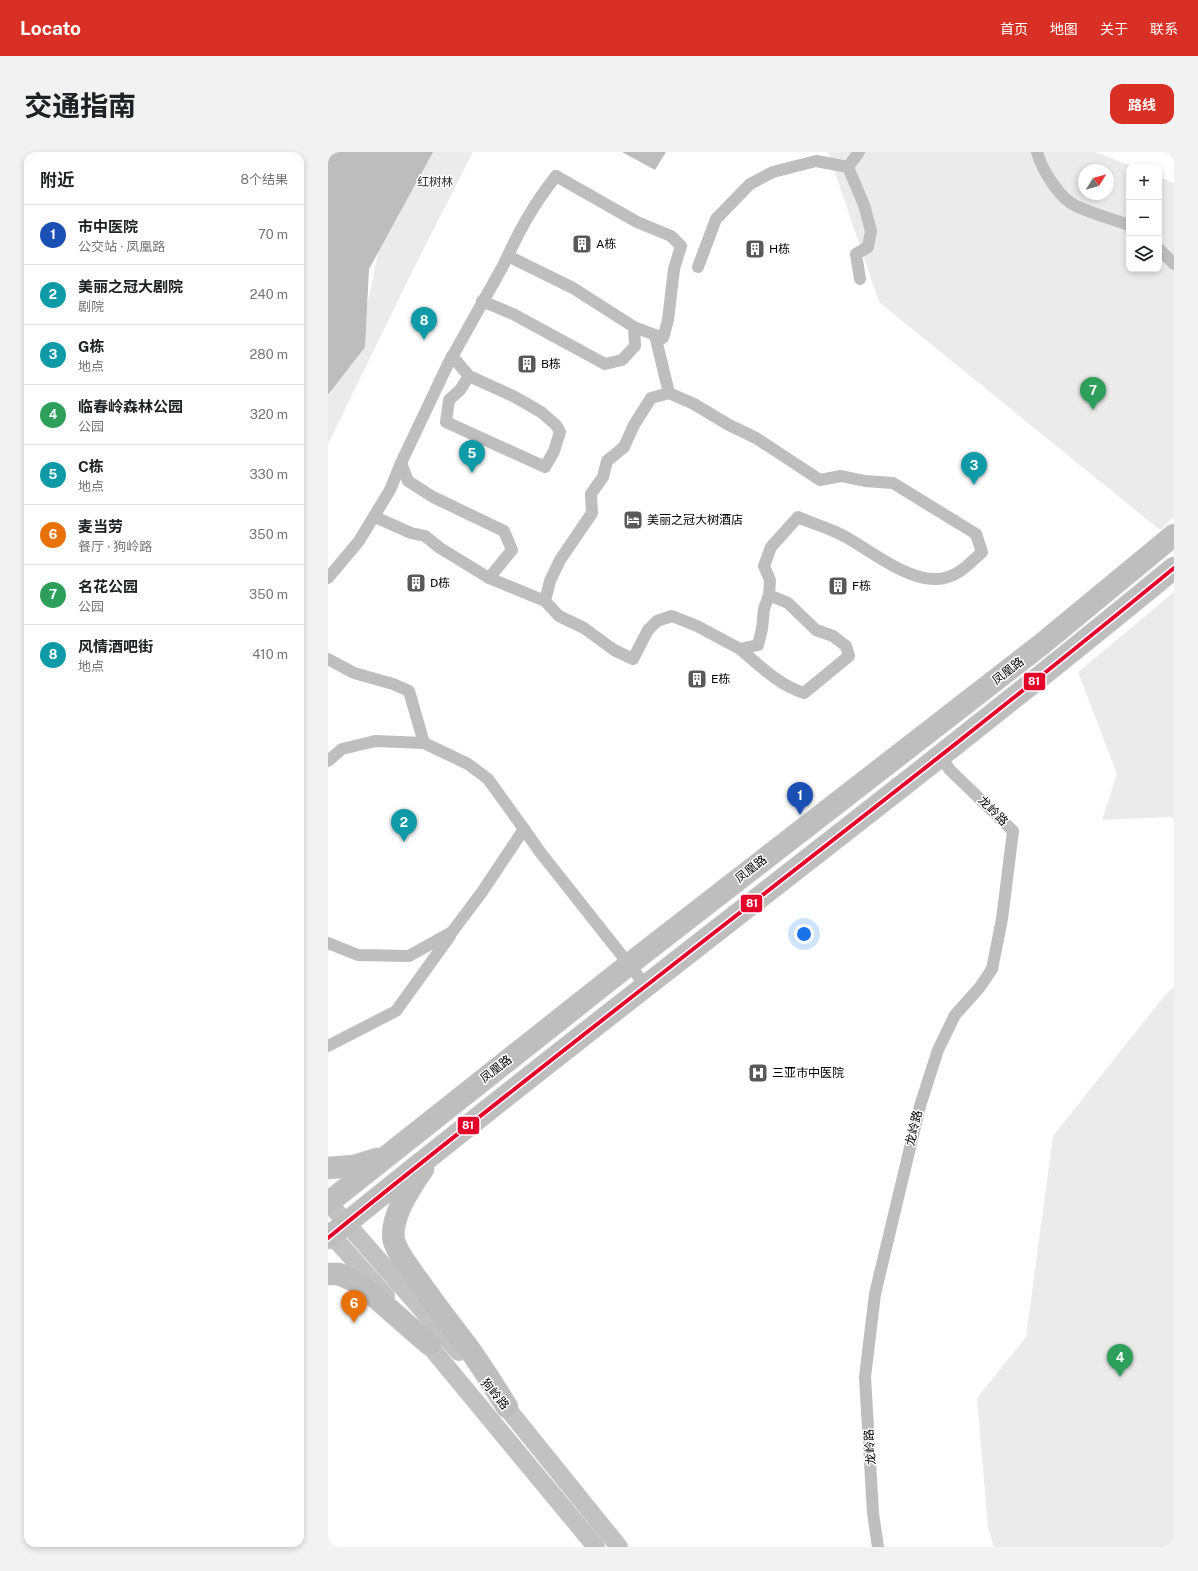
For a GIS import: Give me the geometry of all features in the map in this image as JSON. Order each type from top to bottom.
[{"type":"highway","name":"凤凰路","points":[[328,1202],[628,965],[1042,644],[1174,535]]},
{"type":"highway","name":"凤凰路","points":[[334,1232],[1057,664],[1174,568]]},
{"type":"highway","points":[[1042,644],[1057,664]]},
{"type":"highway","points":[[447,1143],[423,1169],[412,1184],[400,1207],[394,1229],[394,1240],[401,1256],[423,1289],[491,1379],[507,1407]]},
{"type":"highway","points":[[328,1168],[354,1166],[388,1156]]},
{"type":"highway","points":[[328,1274],[340,1274],[359,1283],[429,1344]]},
{"type":"main road","points":[[328,1202],[334,1232]]},
{"type":"main road","name":"狗岭路","points":[[334,1232],[366,1244],[507,1407],[619,1547]]},
{"type":"main road","name":"狗岭路","points":[[334,1232],[350,1255],[429,1344],[596,1547]]},
{"type":"street","points":[[848,167],[859,152]]},
{"type":"street","points":[[1037,152],[1040,164],[1056,188],[1075,206],[1126,224]]},
{"type":"street","points":[[698,267],[716,219],[750,184],[773,172],[816,161],[848,167]]},
{"type":"street","points":[[848,167],[864,205],[870,231],[868,247],[856,254],[860,279]]},
{"type":"street","points":[[328,578],[359,541],[375,517],[390,490],[401,463],[452,356],[508,256],[525,218],[556,176],[637,222],[671,236],[681,246],[674,269],[668,320],[663,338],[634,327],[573,288],[508,256]]},
{"type":"street","points":[[1162,252],[1174,264]]},
{"type":"street","points":[[482,301],[520,317],[605,364],[622,360],[635,346],[634,327]]},
{"type":"street","points":[[655,335],[669,393]]},
{"type":"street","points":[[452,356],[469,376],[541,412],[556,425],[560,432],[554,451],[545,467],[446,422],[449,400],[460,390],[469,376]]},
{"type":"street","points":[[545,601],[550,581],[560,560],[592,513],[591,494],[603,477],[607,461],[624,447],[634,425],[651,398],[669,393],[694,404],[729,425],[756,438],[820,480],[841,476],[864,481],[893,483],[976,534],[982,552],[960,573],[938,579],[916,576],[843,535],[798,517],[771,547],[764,566],[770,580],[769,595],[764,609],[758,645],[740,649]]},
{"type":"street","points":[[401,463],[408,481],[433,497],[504,531],[512,550],[489,578]]},
{"type":"street","points":[[375,517],[411,533],[426,536],[440,548],[489,578],[545,601],[559,616],[584,628],[614,650],[633,659],[648,630],[657,621],[672,616],[697,626],[740,649],[770,675],[794,690],[804,693],[849,656],[846,646],[833,636],[816,630],[788,603],[769,595]]},
{"type":"street","points":[[328,659],[354,673],[409,690],[424,744]]},
{"type":"street","points":[[328,761],[342,749],[375,740],[424,744],[468,764],[488,779],[524,829],[628,965],[646,986]]},
{"type":"street","name":"龙岭路","points":[[878,1547],[873,1513],[865,1377],[875,1294],[920,1106],[938,1050],[955,1015],[980,988],[992,969],[1002,919],[1013,831],[950,770],[940,756]]},
{"type":"street","points":[[328,1046],[396,1011],[482,892],[524,829]]},
{"type":"street","points":[[328,944],[358,955],[409,956],[452,932]]},
{"type":"green space","name":"红树林","points":[[427,152],[473,152],[411,274],[328,444],[328,397],[358,348],[380,244]]},
{"type":"green space","points":[[828,152],[1095,152],[1126,164],[1126,272],[1162,272],[1162,178],[1174,183],[1174,517],[1160,530],[879,302]]},
{"type":"green space","points":[[1174,592],[1174,821],[1172,817],[1102,820],[1117,774],[1078,672]]},
{"type":"green space","points":[[1174,987],[1174,1547],[994,1547],[988,1528],[977,1398],[1026,1337],[1053,1136],[1165,995]]},
{"type":"shaded area","points":[[328,152],[433,152],[369,269],[365,347],[328,395]]},
{"type":"shaded area","points":[[622,152],[666,152],[655,170]]},
{"type":"transit line","name":"81","points":[[328,1238],[433,1153],[858,821],[1174,568]]},
{"type":"place","name":"A栋","points":[[582,244]]},
{"type":"place","name":"H栋","points":[[755,249]]},
{"type":"place","name":"风情酒吧街","points":[[424,340]]},
{"type":"place","name":"B栋","points":[[527,364]]},
{"type":"place","name":"名花公园","points":[[1093,410]]},
{"type":"place","name":"C栋","points":[[472,473]]},
{"type":"place","name":"G栋","points":[[974,485]]},
{"type":"place","name":"美丽之冠大树酒店","points":[[633,520]]},
{"type":"place","name":"D栋","points":[[416,583]]},
{"type":"place","name":"F栋","points":[[838,586]]},
{"type":"place","name":"E栋","points":[[697,679]]},
{"type":"place","name":"市中医院","points":[[800,815]]},
{"type":"place","name":"美丽之冠大剧院","points":[[404,842]]},
{"type":"place","name":"三亚市中医院","points":[[758,1073]]},
{"type":"place","name":"麦当劳","points":[[354,1323]]},
{"type":"place","name":"临春岭森林公园","points":[[1120,1377]]}]
